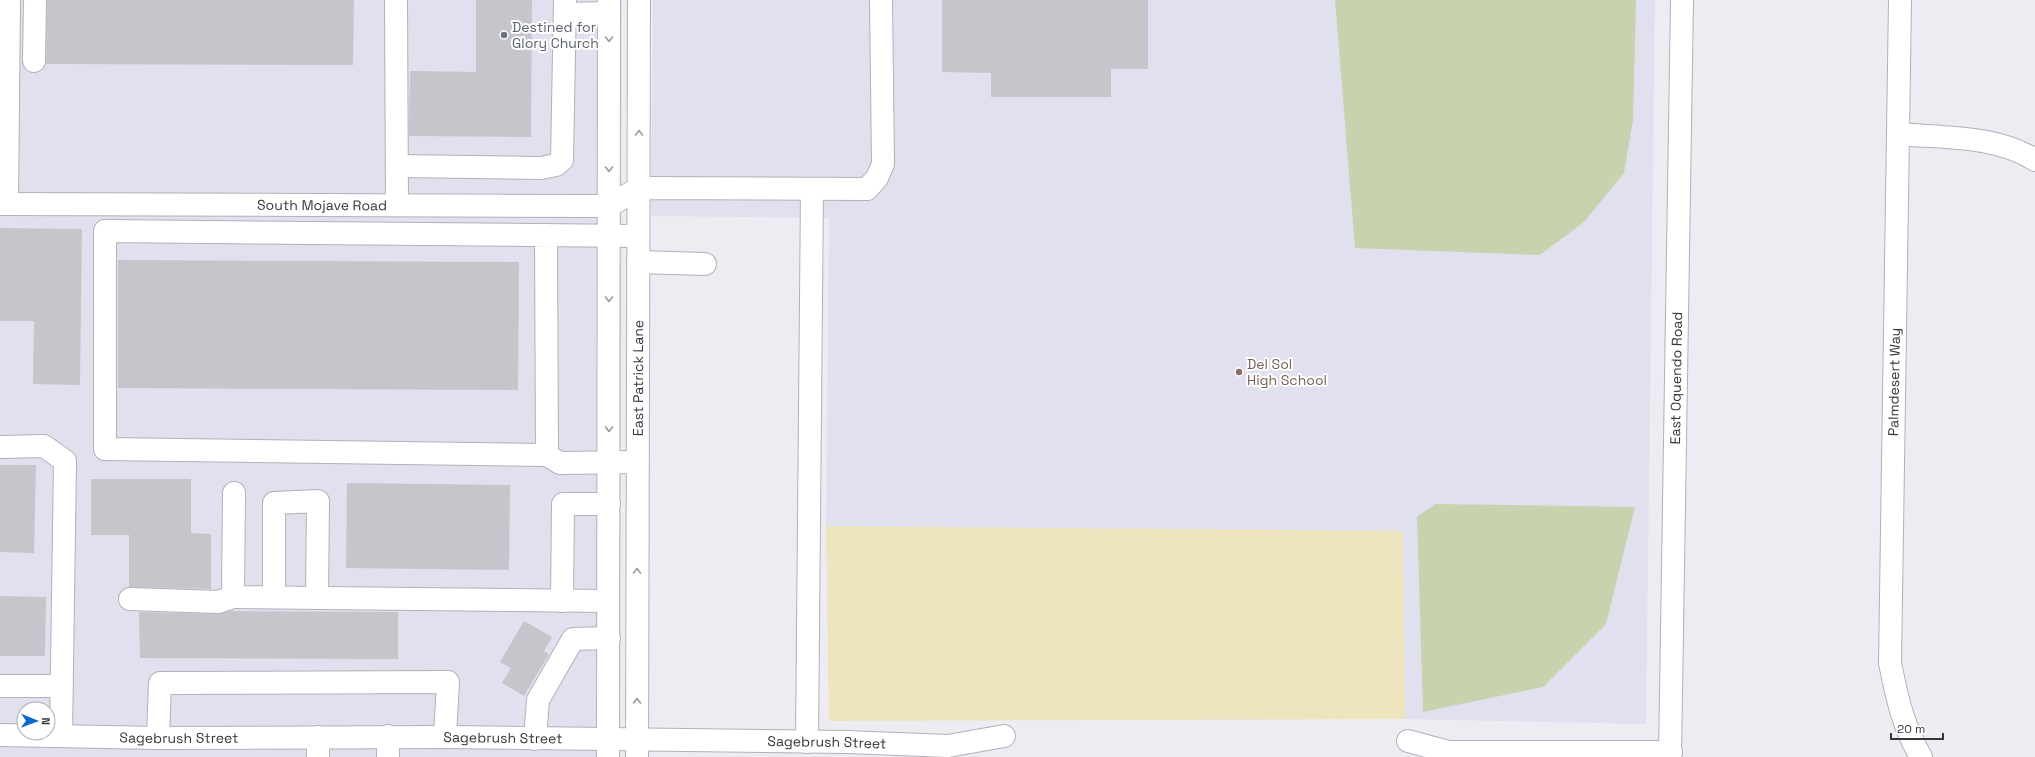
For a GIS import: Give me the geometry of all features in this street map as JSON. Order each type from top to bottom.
[{"type":"street","points":[[3,204],[9,0]]},
{"type":"street","points":[[34,61],[35,0]]},
{"type":"street","points":[[396,0],[397,205]]},
{"type":"street","name":"East Patrick Lane","points":[[637,748],[639,0]]},
{"type":"street","points":[[609,206],[639,188],[867,189],[877,178],[883,164],[881,0]]},
{"type":"street","name":"East Oquendo Road","points":[[1670,755],[1682,0]]},
{"type":"street","name":"Palmdesert Way","points":[[1900,0],[1890,663],[1898,704],[1908,734],[1921,757]]},
{"type":"street","points":[[397,166],[541,168],[556,166],[562,160],[565,7],[609,7]]},
{"type":"street","name":"East Patrick Lane","points":[[608,748],[609,7]]},
{"type":"street","points":[[1898,134],[1990,142],[2024,153],[2035,160]]},
{"type":"street","points":[[807,742],[812,188]]},
{"type":"street","name":"South Mojave Road","points":[[3,204],[609,206]]},
{"type":"street","points":[[638,236],[105,231],[105,449],[547,455],[560,463],[638,462]]},
{"type":"street","points":[[546,235],[547,455]]},
{"type":"street","points":[[638,262],[704,264]]},
{"type":"street","points":[[0,447],[44,446],[65,461],[61,735]]},
{"type":"street","points":[[233,597],[234,493]]},
{"type":"street","points":[[274,597],[274,503],[318,501],[316,598]]},
{"type":"street","points":[[562,601],[563,504],[609,504]]},
{"type":"street","points":[[130,599],[218,602],[233,597],[608,601]]},
{"type":"street","points":[[535,738],[538,700],[573,639],[609,638]]},
{"type":"street","points":[[158,738],[160,683],[448,682],[445,736]]},
{"type":"street","points":[[0,686],[62,686]]},
{"type":"street","name":"Sagebrush Street","points":[[0,735],[158,738],[318,747],[388,747],[445,736],[535,738],[608,748],[807,742],[847,749],[948,746],[1004,736]]},
{"type":"street","points":[[1408,741],[1449,752],[1670,755]]},
{"type":"shaded area","points":[[0,0],[622,0],[620,724],[619,740],[615,757],[0,757]]},
{"type":"shaded area","name":"Del Sol High School","points":[[653,0],[1655,0],[1646,724],[1405,719],[1403,531],[826,526],[829,218],[651,216]]},
{"type":"green space","points":[[1335,0],[1636,0],[1633,120],[1624,173],[1584,222],[1540,255],[1355,248]]},
{"type":"green space","points":[[1435,504],[1635,507],[1606,624],[1543,687],[1423,712],[1417,517]]},
{"type":"sand","points":[[826,526],[1403,531],[1405,719],[829,721]]},
{"type":"building","points":[[47,0],[354,0],[353,65],[46,64]]},
{"type":"building","name":"Destined for Glory Church","points":[[476,0],[532,0],[531,137],[409,136],[410,71],[476,72]]},
{"type":"building","points":[[942,0],[1148,0],[1148,69],[1111,69],[1111,97],[991,97],[991,73],[942,72]]},
{"type":"building","points":[[0,228],[82,229],[80,385],[33,384],[34,321],[0,321]]},
{"type":"building","points":[[118,260],[519,262],[518,390],[118,388]]},
{"type":"building","points":[[0,465],[36,465],[34,553],[0,552]]},
{"type":"building","points":[[91,479],[191,479],[191,533],[211,534],[211,589],[129,587],[129,535],[91,535]]},
{"type":"building","points":[[347,483],[510,485],[509,570],[346,568]]},
{"type":"building","points":[[0,596],[46,597],[45,656],[0,656]]},
{"type":"building","points":[[230,611],[398,612],[398,659],[140,658],[139,612],[218,614]]},
{"type":"building","points":[[524,621],[552,637],[544,651],[549,654],[524,696],[502,683],[511,668],[500,662]]},
{"type":"place","name":"Destined for Glory Church","points":[[504,35]]},
{"type":"place","name":"Del Sol High School","points":[[1239,372]]}]
